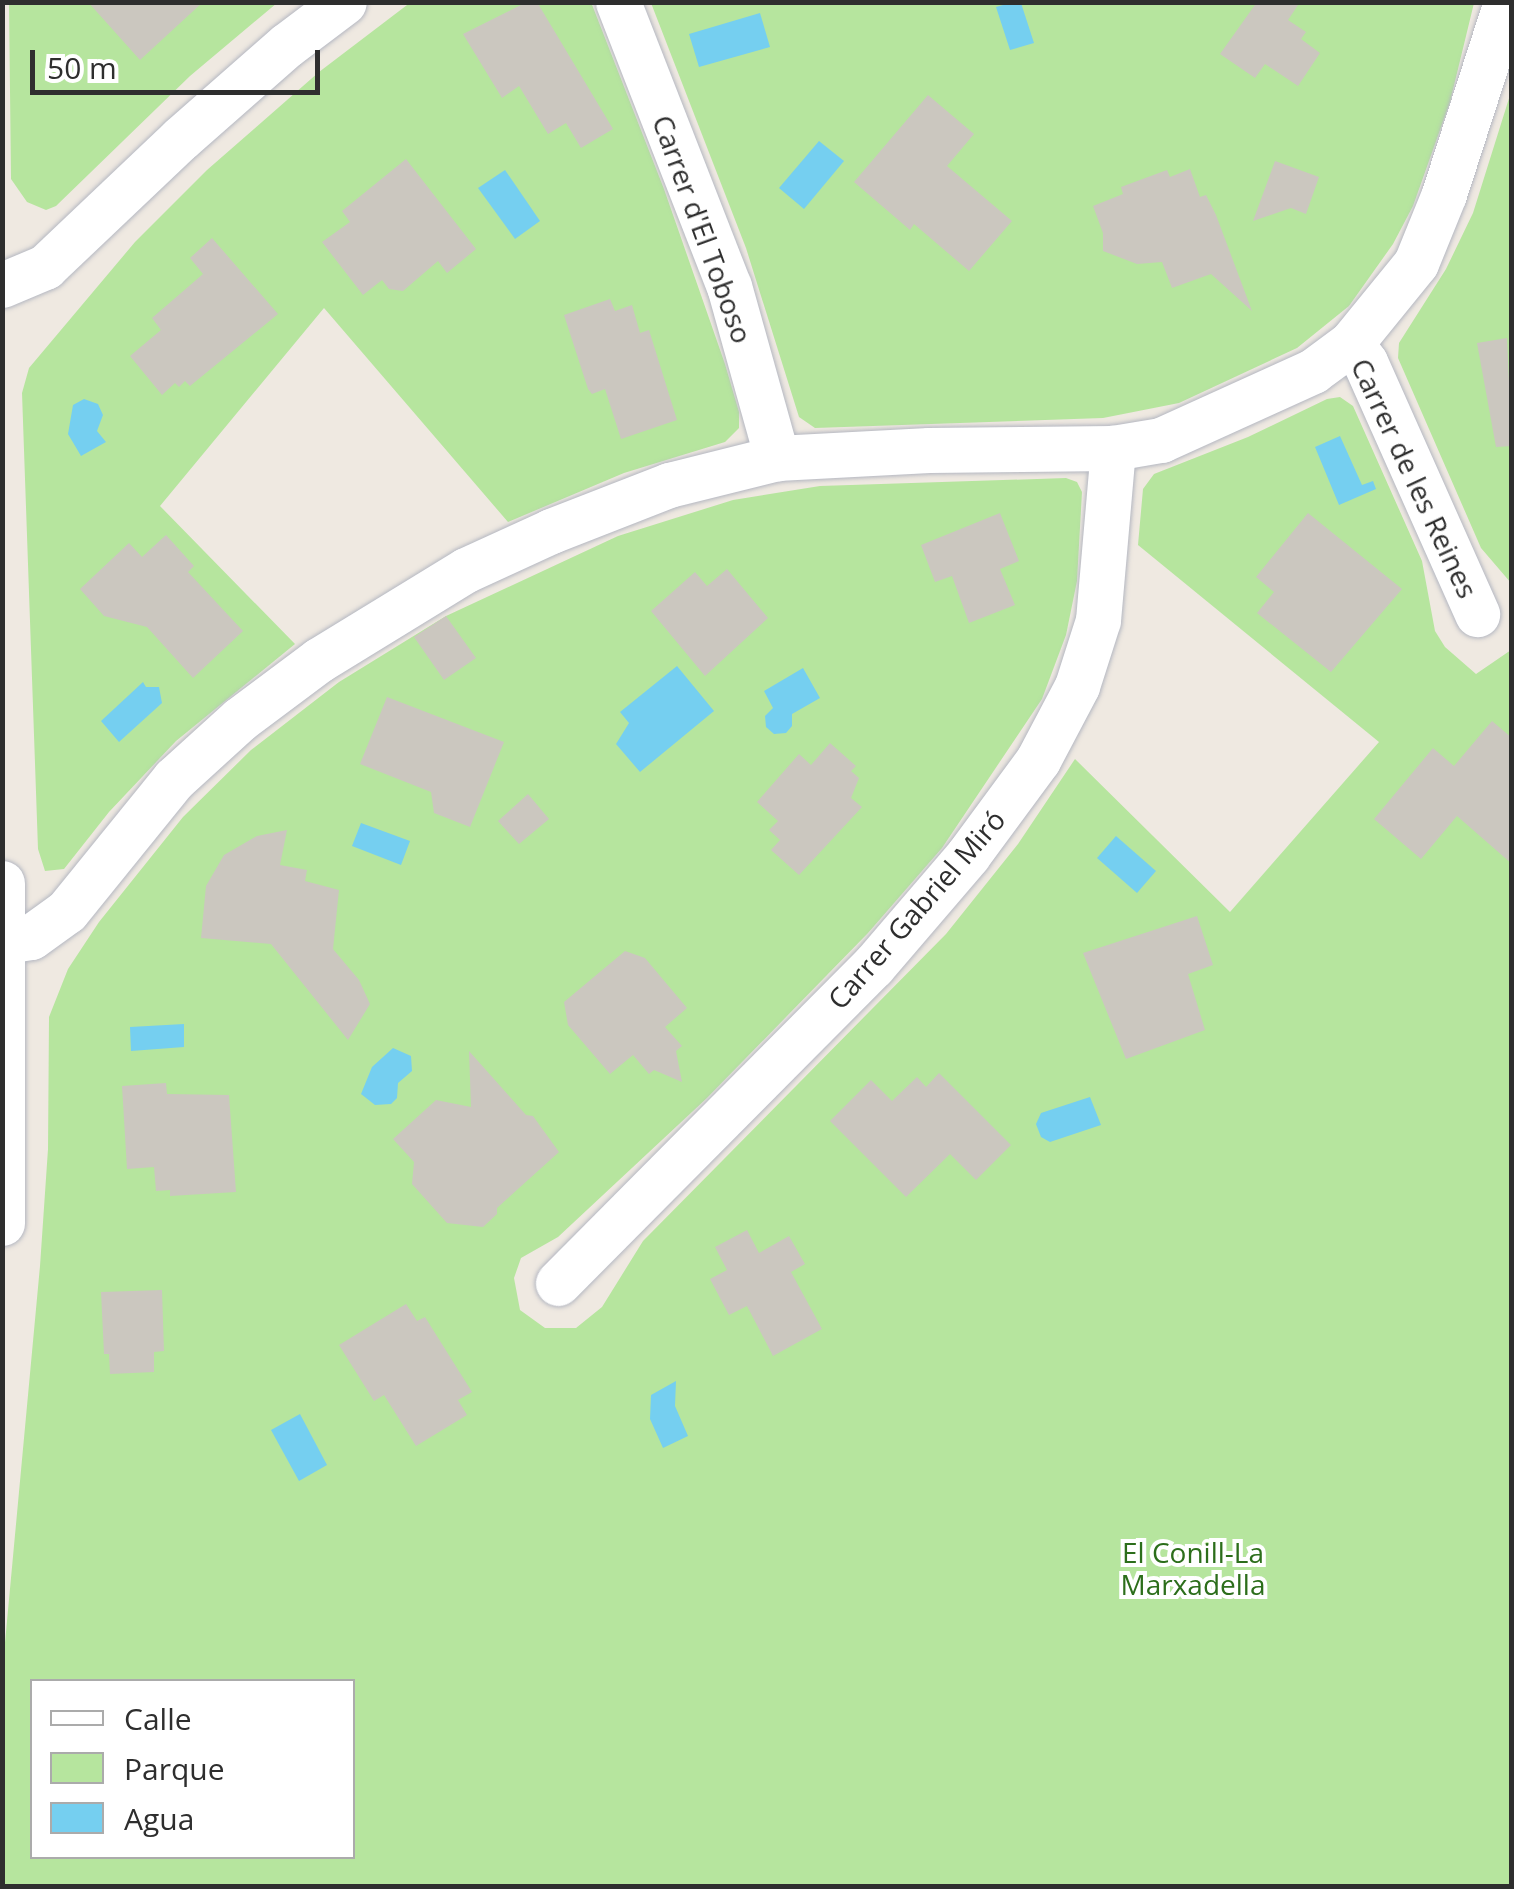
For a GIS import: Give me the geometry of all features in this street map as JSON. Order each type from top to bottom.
[{"type":"street","points":[[2,285],[45,267],[181,138],[287,45],[344,2]]},
{"type":"street","name":"Carrer d'El Toboso","points":[[618,2],[729,286],[777,458]]},
{"type":"street","points":[[5,941],[31,937],[67,911],[174,778],[240,719],[386,616],[466,570],[552,531],[668,485],[777,458],[929,450],[1112,448],[1161,440],[1248,404],[1313,371],[1351,344],[1416,264],[1444,194],[1506,2]]},
{"type":"street","name":"Carrer de les Reines","points":[[1351,344],[1365,362],[1477,614]]},
{"type":"street","name":"Carrer Gabriel Miró","points":[[558,1283],[873,966],[968,855],[1038,760],[1076,686],[1098,620],[1112,448]]},
{"type":"street","points":[[2,883],[2,1223]]},
{"type":"green space","points":[[411,2],[591,2],[664,189],[725,364],[739,412],[739,428],[725,442],[624,473],[508,522],[324,308],[160,506],[295,644],[176,741],[109,812],[64,869],[45,871],[38,849],[22,393],[29,368],[135,242],[207,170],[319,72]]},
{"type":"green space","points":[[9,3],[277,3],[190,76],[56,206],[46,210],[27,202],[11,179]]},
{"type":"green space","points":[[651,3],[1474,3],[1450,102],[1413,206],[1393,244],[1349,306],[1297,348],[1179,403],[1103,418],[815,428],[799,417],[746,248]]},
{"type":"green space","points":[[1511,92],[1511,583],[1481,548],[1398,358],[1399,343],[1446,269],[1473,213]]},
{"type":"green space","name":"El Conill-La Marxadella","points":[[1340,397],[1353,406],[1422,561],[1435,631],[1445,647],[1476,674],[1511,650],[1511,1886],[3,1886],[3,1664],[40,1266],[48,1149],[49,1017],[68,969],[99,922],[183,817],[251,750],[339,682],[446,616],[618,536],[733,500],[820,486],[1066,478],[1077,482],[1082,492],[1077,581],[1066,635],[1042,699],[942,848],[868,933],[707,1098],[558,1237],[521,1258],[514,1278],[520,1310],[545,1328],[576,1328],[602,1307],[643,1241],[946,934],[1018,844],[1075,759],[1230,912],[1379,742],[1138,545],[1143,489],[1154,474],[1248,437],[1327,399]]},
{"type":"water","points":[[1021,3],[1034,43],[1010,50],[996,7]]},
{"type":"water","points":[[760,13],[770,47],[699,67],[689,34]]},
{"type":"water","points":[[819,141],[844,161],[804,209],[779,188]]},
{"type":"water","points":[[505,170],[540,221],[515,239],[478,188]]},
{"type":"water","points":[[84,399],[98,404],[103,415],[97,431],[106,442],[81,456],[68,434],[73,405]]},
{"type":"water","points":[[1340,436],[1362,485],[1373,481],[1376,489],[1339,505],[1315,447]]},
{"type":"water","points":[[677,666],[714,711],[640,772],[616,744],[629,723],[620,712]]},
{"type":"water","points":[[803,668],[820,698],[792,714],[792,726],[786,733],[774,734],[766,727],[765,716],[773,708],[764,691]]},
{"type":"water","points":[[143,682],[146,687],[159,687],[162,703],[119,742],[101,721]]},
{"type":"water","points":[[361,823],[410,841],[401,865],[352,846]]},
{"type":"water","points":[[1116,836],[1156,871],[1137,893],[1097,858]]},
{"type":"water","points":[[184,1024],[184,1047],[131,1051],[130,1027]]},
{"type":"water","points":[[393,1048],[411,1056],[412,1071],[398,1083],[397,1098],[391,1104],[375,1105],[361,1094],[372,1067]]},
{"type":"water","points":[[1090,1097],[1101,1125],[1050,1142],[1041,1137],[1036,1124],[1041,1113]]},
{"type":"water","points":[[676,1381],[675,1406],[688,1436],[663,1448],[650,1419],[651,1395]]},
{"type":"water","points":[[300,1414],[327,1465],[299,1481],[271,1430]]},
{"type":"building","points":[[88,2],[203,2],[140,60]]},
{"type":"building","points":[[527,2],[537,2],[613,129],[581,148],[566,123],[548,134],[519,86],[502,98],[463,34]]},
{"type":"building","points":[[1257,2],[1300,2],[1288,20],[1306,32],[1301,39],[1320,53],[1298,86],[1265,64],[1255,78],[1220,54]]},
{"type":"building","points":[[928,95],[974,134],[947,166],[1012,221],[969,271],[914,224],[910,230],[854,182]]},
{"type":"building","points":[[406,159],[476,249],[447,273],[438,261],[403,291],[389,289],[382,280],[363,295],[322,242],[350,222],[342,211]]},
{"type":"building","points":[[1275,161],[1319,177],[1306,214],[1291,208],[1253,221]]},
{"type":"building","points":[[1190,169],[1200,197],[1206,195],[1216,215],[1252,311],[1211,274],[1172,288],[1162,262],[1137,264],[1103,251],[1103,233],[1093,206],[1123,194],[1121,187],[1167,170],[1170,177]]},
{"type":"building","points":[[212,238],[278,314],[190,386],[185,381],[179,387],[175,383],[162,395],[130,356],[161,330],[152,318],[203,274],[190,258]]},
{"type":"building","points":[[610,299],[615,311],[632,305],[640,333],[649,330],[677,420],[621,439],[605,389],[592,394],[588,389],[564,315]]},
{"type":"building","points":[[1507,338],[1512,446],[1496,447],[1477,343]]},
{"type":"building","points":[[1000,513],[1019,561],[1000,569],[1015,605],[969,623],[952,576],[935,582],[921,545]]},
{"type":"building","points":[[1308,513],[1402,589],[1331,672],[1257,613],[1274,592],[1256,577]]},
{"type":"building","points":[[166,535],[194,566],[188,572],[243,631],[193,678],[147,627],[104,616],[80,589],[129,543],[142,557]]},
{"type":"building","points":[[727,569],[768,618],[705,676],[651,611],[695,572],[707,586]]},
{"type":"building","points":[[446,616],[476,658],[444,680],[414,637]]},
{"type":"building","points":[[387,697],[504,742],[470,827],[434,813],[431,792],[360,764]]},
{"type":"building","points":[[1492,721],[1512,738],[1512,864],[1457,816],[1421,859],[1374,819],[1433,748],[1454,766]]},
{"type":"building","points":[[830,743],[856,766],[851,771],[859,778],[851,798],[862,807],[799,875],[771,850],[780,840],[769,830],[778,821],[757,802],[799,754],[811,765]]},
{"type":"building","points":[[528,794],[549,819],[519,844],[498,821]]},
{"type":"building","points":[[287,830],[280,865],[307,870],[305,881],[339,890],[333,949],[359,980],[370,1004],[348,1040],[271,944],[201,938],[206,886],[224,855],[257,836]]},
{"type":"building","points":[[1197,916],[1213,965],[1188,974],[1205,1030],[1126,1059],[1083,953]]},
{"type":"building","points":[[625,951],[645,958],[687,1008],[665,1027],[682,1046],[676,1051],[682,1082],[654,1070],[649,1074],[633,1055],[610,1074],[568,1025],[564,1002]]},
{"type":"building","points":[[469,1051],[526,1115],[533,1116],[559,1152],[497,1208],[497,1214],[483,1227],[447,1223],[412,1184],[414,1162],[393,1139],[436,1100],[471,1107]]},
{"type":"building","points":[[939,1073],[1011,1145],[976,1180],[950,1154],[906,1197],[830,1121],[871,1080],[892,1101],[917,1077],[926,1087]]},
{"type":"building","points":[[166,1083],[167,1094],[229,1095],[236,1192],[170,1196],[170,1190],[156,1191],[154,1167],[127,1169],[122,1086]]},
{"type":"building","points":[[747,1230],[759,1253],[789,1236],[805,1264],[791,1272],[822,1329],[773,1356],[747,1306],[729,1315],[710,1279],[727,1270],[715,1247]]},
{"type":"building","points":[[162,1290],[164,1351],[154,1352],[154,1372],[110,1374],[109,1354],[104,1354],[101,1292]]},
{"type":"building","points":[[406,1304],[417,1321],[425,1317],[472,1392],[458,1400],[467,1415],[416,1446],[384,1395],[374,1401],[339,1345]]}]
